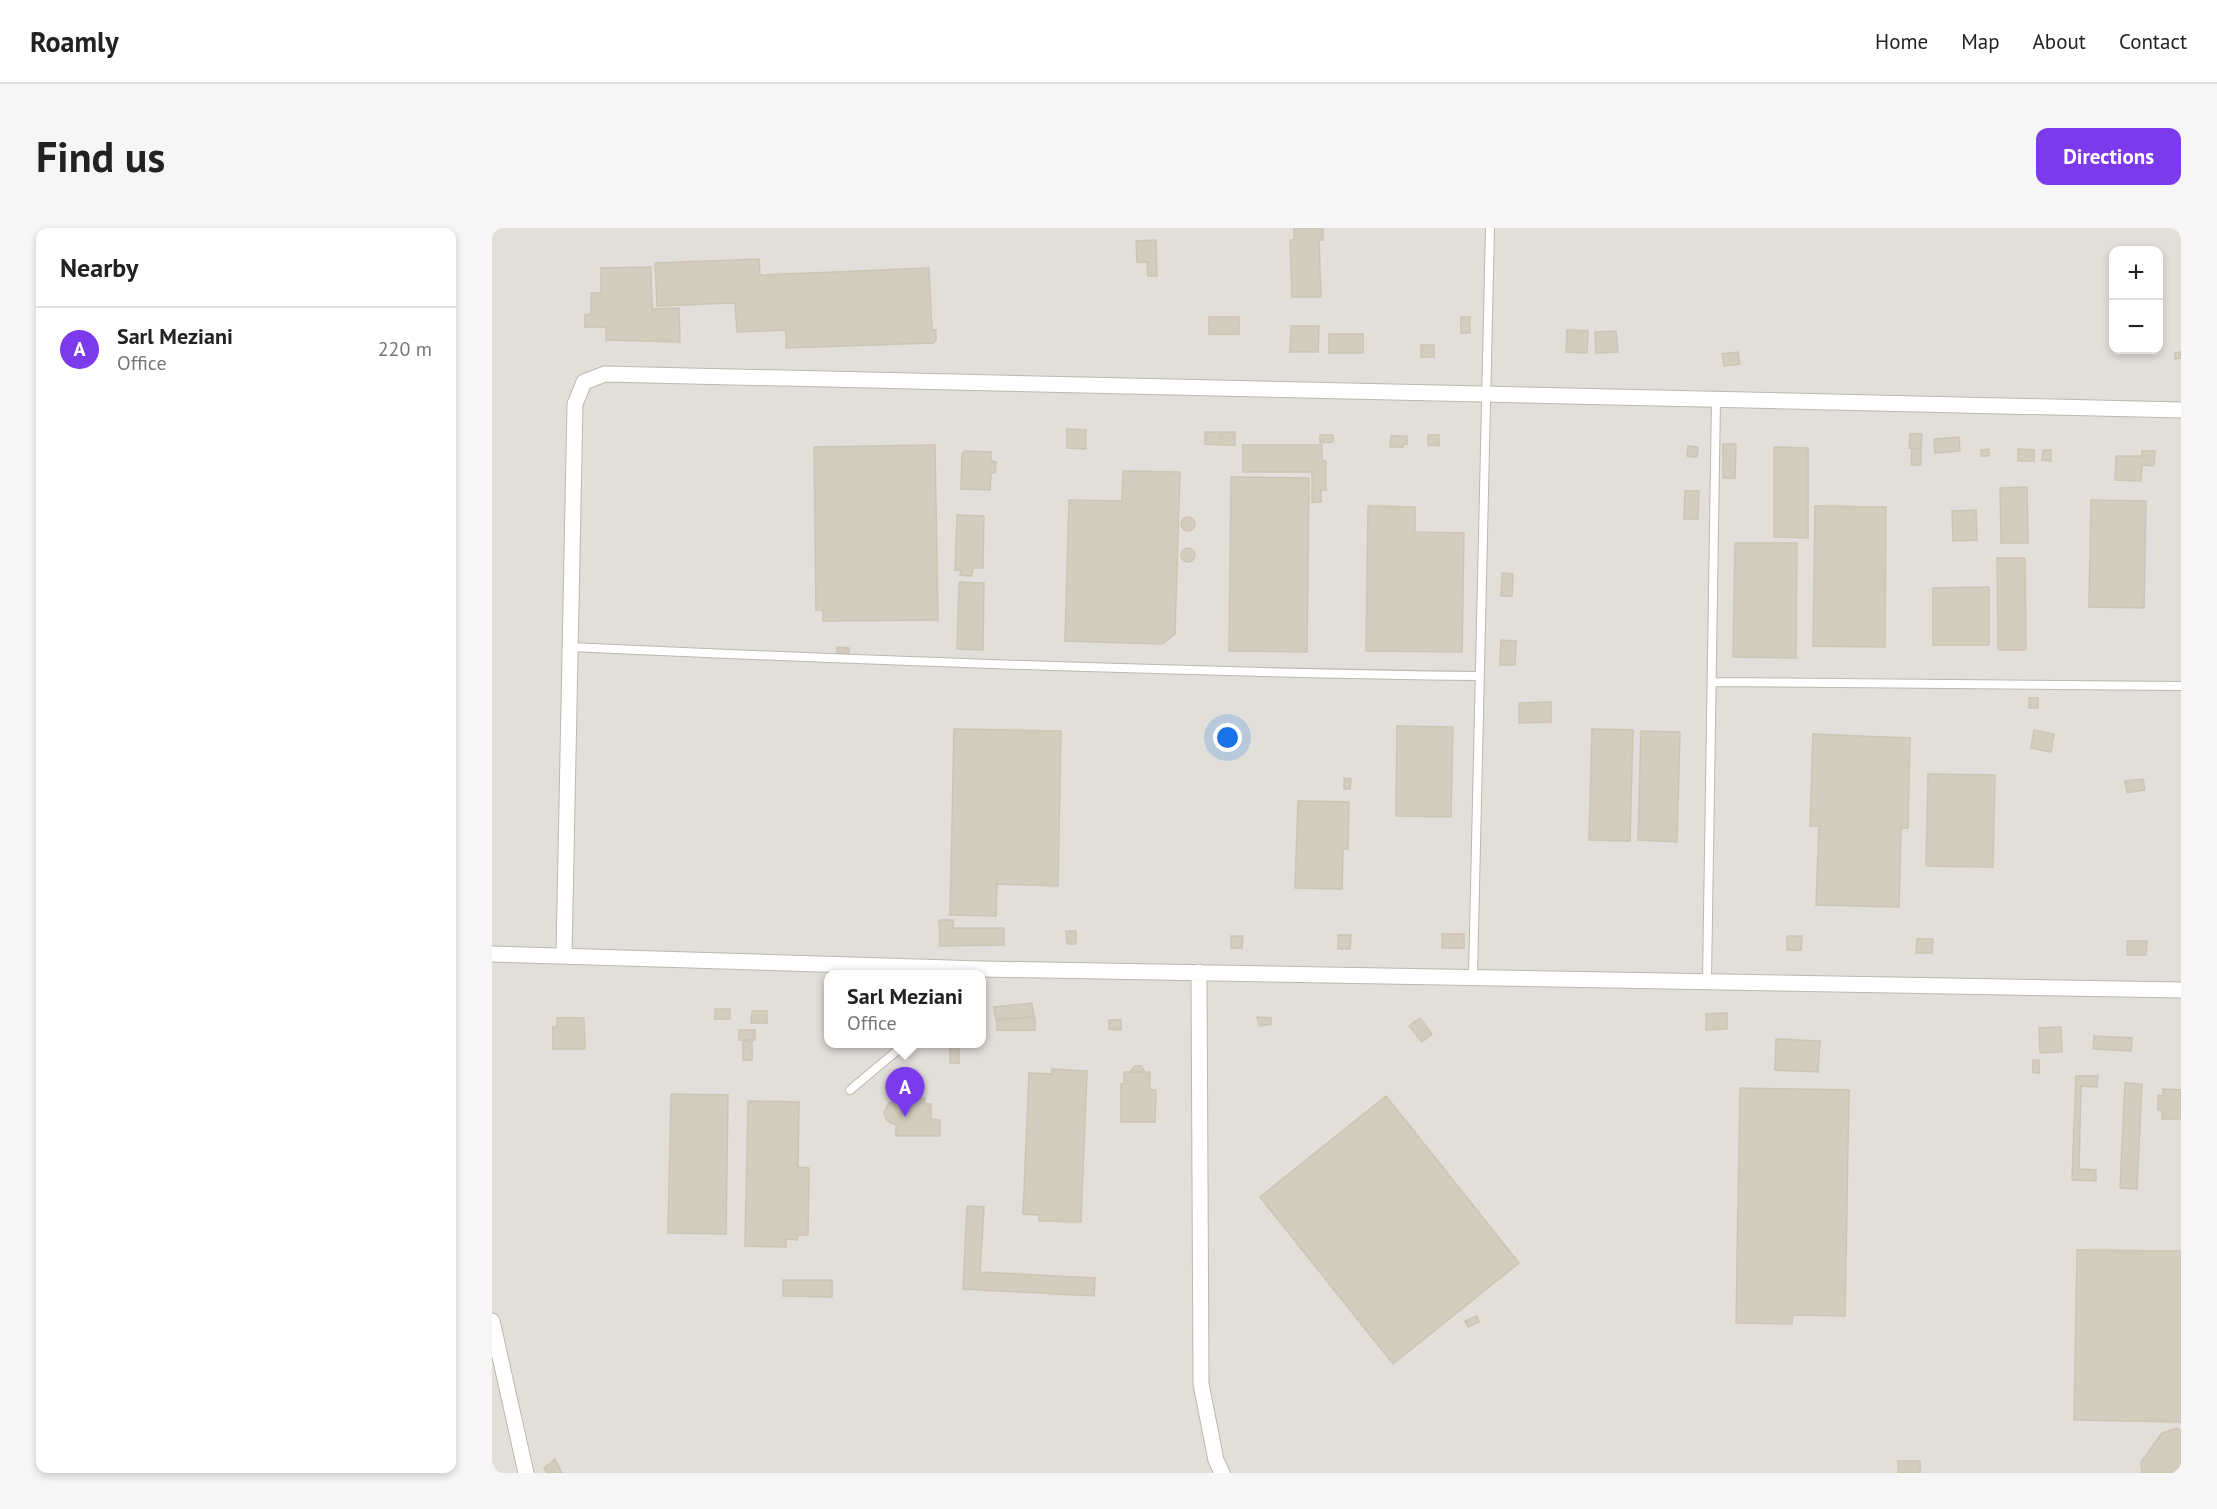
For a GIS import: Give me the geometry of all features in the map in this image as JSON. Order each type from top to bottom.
[{"type":"street","points":[[564,955],[575,404],[584,382],[605,374],[2181,410]]},
{"type":"street","points":[[492,954],[915,970]]},
{"type":"street","points":[[986,971],[1473,976],[2181,990]]},
{"type":"street","points":[[1199,972],[1201,1384],[1216,1460],[1222,1473]]},
{"type":"street","points":[[492,1321],[526,1473]]},
{"type":"lane","points":[[1473,976],[1490,228]]},
{"type":"lane","points":[[1707,980],[1716,399]]},
{"type":"lane","points":[[571,647],[957,664],[1213,672],[1479,676]]},
{"type":"lane","points":[[1712,682],[2181,686]]},
{"type":"lane","points":[[850,1090],[900,1048]]},
{"type":"shaded area","points":[[492,228],[2181,228],[2181,1473],[498,1473],[492,1462]]},
{"type":"building","points":[[1294,228],[1323,228],[1323,240],[1319,240],[1321,297],[1292,297],[1290,240],[1294,240]]},
{"type":"building","points":[[1156,240],[1157,276],[1148,276],[1147,262],[1137,262],[1136,241]]},
{"type":"building","points":[[759,259],[760,275],[929,268],[932,330],[936,330],[936,340],[933,343],[786,348],[786,330],[737,332],[735,303],[657,306],[655,263]]},
{"type":"building","points":[[651,267],[652,309],[679,308],[680,342],[606,340],[606,327],[585,327],[585,315],[591,314],[591,293],[601,293],[601,268]]},
{"type":"building","points":[[1209,317],[1239,317],[1239,334],[1209,334]]},
{"type":"building","points":[[1461,317],[1470,317],[1470,333],[1461,333]]},
{"type":"building","points":[[1291,326],[1319,326],[1318,352],[1290,352]]},
{"type":"building","points":[[1567,330],[1588,331],[1587,353],[1566,352]]},
{"type":"building","points":[[1616,331],[1618,352],[1596,353],[1595,332]]},
{"type":"building","points":[[1329,334],[1363,334],[1363,353],[1329,353]]},
{"type":"building","points":[[1421,345],[1434,345],[1434,357],[1421,357]]},
{"type":"building","points":[[1738,352],[1740,364],[1724,366],[1722,354]]},
{"type":"building","points":[[2181,352],[2181,358],[2175,359],[2175,353]]},
{"type":"building","points":[[1067,429],[1086,430],[1086,449],[1067,448]]},
{"type":"building","points":[[1205,432],[1220,432],[1220,445],[1205,444]]},
{"type":"building","points":[[1222,432],[1235,432],[1235,445],[1222,445]]},
{"type":"building","points":[[1910,434],[1922,434],[1921,449],[1909,448]]},
{"type":"building","points":[[1320,435],[1333,435],[1333,442],[1320,443]]},
{"type":"building","points":[[1428,435],[1439,435],[1439,446],[1428,445]]},
{"type":"building","points":[[1391,436],[1407,436],[1407,444],[1403,444],[1403,447],[1390,447]]},
{"type":"building","points":[[1959,437],[1960,451],[1935,453],[1934,439]]},
{"type":"building","points":[[1723,444],[1736,444],[1735,478],[1723,478]]},
{"type":"building","points":[[935,445],[938,620],[823,621],[823,610],[816,610],[814,447]]},
{"type":"building","points":[[1243,445],[1322,445],[1322,460],[1326,461],[1326,490],[1321,490],[1321,502],[1312,502],[1312,472],[1243,472]]},
{"type":"building","points":[[1688,446],[1698,447],[1697,457],[1687,456]]},
{"type":"building","points":[[1774,447],[1808,448],[1808,538],[1774,537]]},
{"type":"building","points":[[1912,448],[1921,449],[1921,465],[1911,465]]},
{"type":"building","points":[[1989,449],[1989,456],[1981,456],[1981,450]]},
{"type":"building","points":[[2018,449],[2034,450],[2034,461],[2018,461]]},
{"type":"building","points":[[2043,450],[2051,450],[2051,461],[2042,460]]},
{"type":"building","points":[[965,451],[991,452],[991,461],[996,462],[995,473],[991,473],[990,490],[961,489],[962,454]]},
{"type":"building","points":[[2142,451],[2155,451],[2154,466],[2142,465],[2141,481],[2115,480],[2116,456],[2142,456]]},
{"type":"building","points":[[1123,471],[1180,472],[1175,634],[1162,644],[1065,641],[1069,500],[1122,501]]},
{"type":"building","points":[[1231,477],[1309,478],[1307,652],[1229,651]]},
{"type":"building","points":[[2027,487],[2028,543],[2001,543],[2000,488]]},
{"type":"building","points":[[1685,491],[1699,491],[1698,519],[1684,519]]},
{"type":"building","points":[[2091,500],[2146,501],[2144,608],[2089,607]]},
{"type":"building","points":[[1368,506],[1415,507],[1415,532],[1464,533],[1462,652],[1366,651]]},
{"type":"building","points":[[1815,506],[1886,507],[1885,647],[1813,646]]},
{"type":"building","points":[[1976,510],[1977,540],[1953,541],[1952,511]]},
{"type":"building","points":[[957,515],[984,516],[983,568],[973,568],[972,576],[960,575],[961,570],[955,570]]},
{"type":"building","points":[[1188,517],[1193,519],[1195,524],[1193,529],[1188,531],[1183,529],[1181,524],[1183,519]]},
{"type":"building","points":[[1735,543],[1797,543],[1796,658],[1733,657]]},
{"type":"building","points":[[1185,548],[1191,548],[1195,555],[1191,562],[1185,562],[1181,558],[1181,552]]},
{"type":"building","points":[[1997,558],[2025,558],[2026,650],[1998,650]]},
{"type":"building","points":[[1502,573],[1513,574],[1512,596],[1501,596]]},
{"type":"building","points":[[959,582],[984,583],[983,650],[957,649]]},
{"type":"building","points":[[1989,587],[1989,645],[1933,645],[1933,588]]},
{"type":"building","points":[[1501,640],[1516,641],[1515,665],[1500,665]]},
{"type":"building","points":[[837,647],[849,648],[849,656],[837,656]]},
{"type":"building","points":[[2029,698],[2038,698],[2038,708],[2029,708]]},
{"type":"building","points":[[1551,702],[1551,722],[1519,723],[1519,703]]},
{"type":"building","points":[[1397,726],[1453,727],[1451,817],[1396,816]]},
{"type":"building","points":[[954,729],[1061,731],[1058,886],[997,884],[996,916],[950,915]]},
{"type":"building","points":[[1592,729],[1633,730],[1630,841],[1589,840]]},
{"type":"building","points":[[2034,730],[2054,734],[2051,752],[2031,748]]},
{"type":"building","points":[[1641,731],[1680,732],[1677,842],[1638,840]]},
{"type":"building","points":[[1813,734],[1910,738],[1908,828],[1901,828],[1899,907],[1816,905],[1819,826],[1810,826]]},
{"type":"building","points":[[1928,774],[1995,775],[1993,867],[1926,866]]},
{"type":"building","points":[[1344,778],[1351,779],[1350,789],[1344,789]]},
{"type":"building","points":[[2143,779],[2145,790],[2127,793],[2125,781]]},
{"type":"building","points":[[1298,801],[1349,802],[1348,849],[1343,849],[1342,889],[1295,888]]},
{"type":"building","points":[[939,920],[953,920],[953,928],[1004,928],[1004,945],[940,946]]},
{"type":"building","points":[[1066,931],[1076,931],[1076,944],[1067,944]]},
{"type":"building","points":[[1442,934],[1464,934],[1464,948],[1442,948]]},
{"type":"building","points":[[1338,935],[1351,935],[1350,949],[1338,949]]},
{"type":"building","points":[[1231,936],[1243,936],[1242,948],[1231,948]]},
{"type":"building","points":[[1787,936],[1802,936],[1801,950],[1787,950]]},
{"type":"building","points":[[1917,939],[1933,939],[1932,953],[1916,953]]},
{"type":"building","points":[[2127,941],[2147,941],[2146,955],[2127,955]]},
{"type":"building","points":[[1032,1003],[1034,1016],[996,1021],[994,1007]]},
{"type":"building","points":[[715,1009],[730,1009],[730,1019],[715,1019]]},
{"type":"building","points":[[752,1011],[767,1011],[767,1023],[751,1023]]},
{"type":"building","points":[[1727,1013],[1727,1029],[1706,1030],[1706,1014]]},
{"type":"building","points":[[1257,1017],[1271,1018],[1271,1024],[1260,1026]]},
{"type":"building","points":[[557,1018],[584,1018],[585,1049],[553,1049],[553,1027],[557,1027]]},
{"type":"building","points":[[997,1018],[1035,1018],[1035,1030],[997,1030]]},
{"type":"building","points":[[1420,1018],[1432,1034],[1422,1042],[1409,1026]]},
{"type":"building","points":[[1109,1020],[1121,1020],[1121,1030],[1109,1029]]},
{"type":"building","points":[[2061,1027],[2062,1052],[2040,1053],[2039,1028]]},
{"type":"building","points":[[739,1030],[755,1030],[755,1040],[739,1040]]},
{"type":"building","points":[[2094,1036],[2132,1038],[2131,1051],[2093,1049]]},
{"type":"building","points":[[1776,1039],[1820,1041],[1818,1072],[1775,1070]]},
{"type":"building","points":[[743,1041],[752,1042],[752,1060],[743,1060]]},
{"type":"building","points":[[950,1048],[959,1048],[959,1063],[950,1063]]},
{"type":"building","points":[[2033,1060],[2039,1060],[2039,1073],[2033,1072]]},
{"type":"building","points":[[1134,1066],[1141,1066],[1145,1072],[1130,1072]]},
{"type":"building","points":[[1052,1069],[1087,1071],[1081,1222],[1039,1221],[1039,1215],[1023,1214],[1029,1073],[1052,1074]]},
{"type":"building","points":[[1124,1072],[1150,1072],[1150,1090],[1156,1090],[1155,1122],[1121,1122],[1121,1084],[1124,1084]]},
{"type":"building","points":[[2076,1076],[2098,1076],[2097,1087],[2081,1086],[2079,1169],[2096,1170],[2096,1181],[2072,1180]]},
{"type":"building","points":[[2125,1083],[2142,1084],[2137,1189],[2120,1188]]},
{"type":"building","points":[[1740,1088],[1849,1090],[1845,1316],[1793,1315],[1792,1324],[1736,1323]]},
{"type":"building","points":[[2163,1089],[2181,1090],[2181,1119],[2162,1119],[2162,1110],[2158,1110],[2158,1095],[2163,1096]]},
{"type":"building","points":[[671,1094],[728,1095],[726,1234],[668,1233]]},
{"type":"building","points":[[1386,1096],[1519,1263],[1393,1364],[1260,1197]]},
{"type":"building","points":[[896,1098],[925,1098],[925,1104],[931,1104],[931,1119],[940,1120],[940,1136],[896,1136],[896,1125],[887,1121],[884,1112],[889,1103],[896,1101]]},
{"type":"building","points":[[748,1101],[799,1102],[798,1167],[809,1168],[808,1235],[798,1235],[797,1240],[786,1239],[786,1247],[745,1246]]},
{"type":"building","points":[[967,1206],[984,1207],[980,1272],[1095,1278],[1094,1296],[963,1289]]},
{"type":"building","points":[[2077,1250],[2181,1251],[2181,1422],[2074,1420]]},
{"type":"building","points":[[783,1280],[832,1280],[832,1297],[783,1296]]},
{"type":"building","points":[[1477,1316],[1479,1322],[1468,1327],[1465,1321]]},
{"type":"building","points":[[2177,1428],[2181,1431],[2181,1473],[2142,1473],[2141,1462],[2162,1433]]},
{"type":"building","points":[[555,1459],[562,1473],[547,1473],[544,1468]]},
{"type":"building","points":[[1898,1461],[1920,1461],[1920,1473],[1898,1473]]},
{"type":"place","name":"Sarl Meziani","points":[[905,1117]]}]
